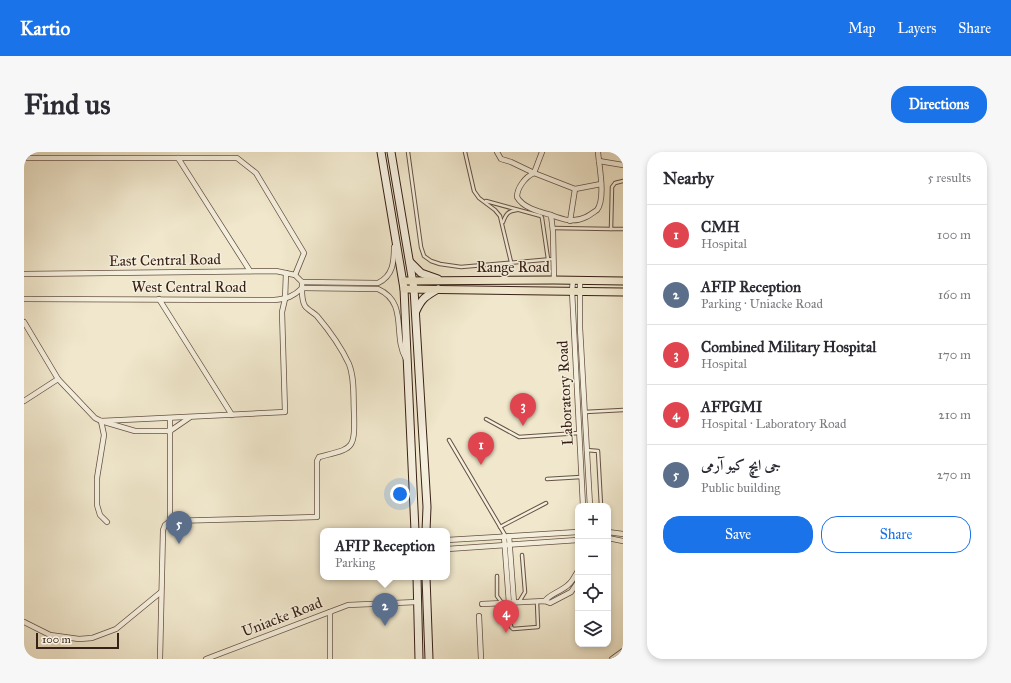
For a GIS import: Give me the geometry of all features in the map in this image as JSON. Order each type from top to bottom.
[{"type":"main road","points":[[381,152],[404,285],[415,528]]},
{"type":"main road","points":[[391,152],[414,289],[427,507],[426,528]]},
{"type":"main road","points":[[410,262],[421,273],[440,280]]},
{"type":"main road","name":"Range Road","points":[[404,285],[413,280],[623,281]]},
{"type":"main road","points":[[404,285],[414,289],[623,292]]},
{"type":"main road","points":[[415,312],[425,297],[438,289]]},
{"type":"main road","points":[[415,509],[427,507]]},
{"type":"main road","points":[[416,580],[419,659]]},
{"type":"main road","points":[[426,580],[429,659]]},
{"type":"street","points":[[302,285],[378,283],[386,280],[391,270],[394,257],[394,243],[380,160],[381,152]]},
{"type":"street","points":[[496,152],[501,159],[575,189],[601,184]]},
{"type":"street","points":[[542,152],[534,173],[525,180],[519,189],[517,197],[528,207],[570,221],[580,220],[596,210],[601,199],[598,152]]},
{"type":"street","points":[[24,158],[237,158],[256,173],[304,253],[295,275],[302,285],[303,301],[306,307],[316,315],[329,331],[348,362],[353,382],[353,440],[349,447],[343,451],[319,457],[317,461],[317,517],[170,521],[165,525],[163,530],[160,659]]},
{"type":"street","points":[[178,158],[250,271]]},
{"type":"street","points":[[599,161],[623,165]]},
{"type":"street","points":[[570,221],[575,189]]},
{"type":"street","points":[[551,215],[551,259],[554,280]]},
{"type":"street","name":"East Central Road","points":[[24,274],[276,270],[295,275]]},
{"type":"street","points":[[101,422],[286,412],[282,312],[285,299],[286,273]]},
{"type":"street","name":"Laboratory Road","points":[[576,280],[572,291],[583,503]]},
{"type":"street","name":"Laboratory Road","points":[[576,280],[580,292],[580,328],[590,503]]},
{"type":"street","points":[[285,299],[295,294],[302,285]]},
{"type":"street","points":[[302,285],[378,289],[384,292],[391,298],[398,310],[401,350],[408,362]]},
{"type":"street","name":"West Central Road","points":[[24,299],[285,299]]},
{"type":"street","name":"West Central Road","points":[[92,299],[285,299]]},
{"type":"street","points":[[159,299],[232,415]]},
{"type":"street","points":[[24,322],[58,379],[95,418],[101,422],[135,431],[170,431],[189,418]]},
{"type":"street","points":[[24,401],[58,379]]},
{"type":"street","points":[[170,419],[170,521]]},
{"type":"street","points":[[101,422],[104,435],[97,478],[96,505],[100,515],[107,522]]},
{"type":"street","points":[[450,540],[575,532]]},
{"type":"street","points":[[611,532],[623,534]]},
{"type":"street","points":[[506,536],[514,603]]},
{"type":"street","points":[[611,539],[623,541]]},
{"type":"street","points":[[450,549],[575,540]]},
{"type":"street","points":[[545,601],[547,598],[556,594],[569,584],[575,575]]},
{"type":"street","points":[[482,604],[545,601],[550,603],[571,592],[575,586]]},
{"type":"street","points":[[24,622],[50,635],[79,639],[92,638],[116,629],[161,592]]},
{"type":"street","name":"Uniacke Road","points":[[206,659],[348,605],[417,602]]},
{"type":"street","points":[[330,612],[330,659]]},
{"type":"street","points":[[479,616],[481,659]]},
{"type":"street","points":[[612,659],[623,651]]},
{"type":"lane","points":[[408,152],[421,247],[424,256],[431,261],[440,264],[461,267],[551,259],[542,218],[539,215],[479,198],[474,192],[465,152]]},
{"type":"lane","points":[[611,229],[612,187],[615,183],[623,181]]},
{"type":"lane","points":[[484,200],[496,210],[500,216],[503,223],[511,262]]},
{"type":"lane","points":[[503,223],[508,212],[520,210]]},
{"type":"lane","points":[[552,228],[623,229]]},
{"type":"lane","points":[[584,412],[623,410]]},
{"type":"lane","points":[[486,419],[519,437],[579,433]]},
{"type":"lane","points":[[449,440],[506,536]]},
{"type":"lane","points":[[586,450],[598,451],[601,503]]},
{"type":"lane","points":[[547,479],[581,477]]},
{"type":"lane","points":[[500,527],[546,504]]},
{"type":"lane","points":[[522,555],[525,592],[514,603],[510,627],[514,629],[538,628],[537,602]]},
{"type":"lane","points":[[497,576],[497,596],[502,603]]},
{"type":"place","name":"Combined Military Hospital","points":[[523,426]]},
{"type":"place","name":"CMH","points":[[481,465]]},
{"type":"place","name":"جی ایچ کیو آرمی","points":[[179,544]]},
{"type":"place","name":"AFIP Reception","points":[[385,626]]},
{"type":"place","name":"AFPGMI","points":[[506,633]]}]
